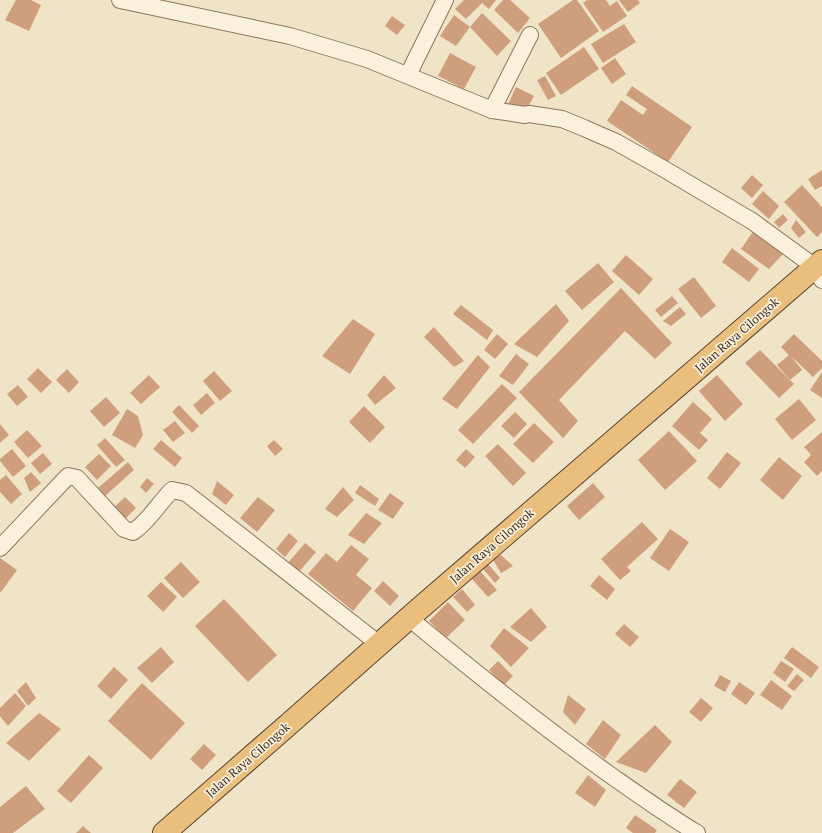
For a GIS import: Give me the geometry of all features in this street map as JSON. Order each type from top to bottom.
[{"type":"highway","name":"Jalan Raya Cilongok","points":[[164,833],[409,618],[820,270]]},
{"type":"street","points":[[120,0],[290,36],[368,59],[492,110],[525,116],[529,114],[562,119],[616,142],[752,221],[820,270]]},
{"type":"street","points":[[408,75],[445,0]]},
{"type":"street","points":[[492,110],[530,35]]},
{"type":"street","points":[[0,548],[68,476],[77,478],[124,529],[134,532],[142,526],[160,502],[172,490],[186,493],[379,644]]},
{"type":"street","points":[[409,618],[488,683],[566,743],[667,815],[697,833]]},
{"type":"building","points":[[16,0],[31,0],[41,5],[29,31],[5,20]]},
{"type":"building","points":[[464,0],[496,0],[489,9],[482,3],[466,19],[455,9]]},
{"type":"building","points":[[503,0],[510,0],[530,18],[518,33],[494,10]]},
{"type":"building","points":[[573,0],[577,0],[599,31],[561,58],[538,24]]},
{"type":"building","points":[[587,0],[606,0],[610,6],[617,1],[627,16],[603,32],[583,3]]},
{"type":"building","points":[[619,0],[638,0],[640,3],[628,12]]},
{"type":"building","points":[[482,13],[511,41],[497,56],[470,27]]},
{"type":"building","points":[[454,15],[470,27],[456,46],[440,36]]},
{"type":"building","points":[[392,16],[405,25],[397,35],[385,26]]},
{"type":"building","points":[[624,24],[636,42],[603,63],[591,44]]},
{"type":"building","points":[[584,47],[599,69],[561,95],[546,73]]},
{"type":"building","points":[[450,53],[476,67],[464,89],[438,76]]},
{"type":"building","points":[[615,58],[626,74],[612,84],[601,68]]},
{"type":"building","points":[[545,76],[556,96],[548,100],[537,80]]},
{"type":"building","points":[[632,86],[692,127],[668,162],[607,121],[621,100],[643,115],[647,109],[626,95]]},
{"type":"building","points":[[516,87],[534,96],[524,114],[507,106]]},
{"type":"building","points":[[822,170],[822,186],[815,190],[808,179]]},
{"type":"building","points":[[752,175],[763,185],[752,198],[741,188]]},
{"type":"building","points":[[802,185],[822,207],[822,232],[817,237],[784,202]]},
{"type":"building","points":[[763,191],[779,206],[769,219],[752,204]]},
{"type":"building","points":[[783,214],[788,220],[779,228],[774,222]]},
{"type":"building","points":[[796,220],[806,232],[799,238],[791,228]]},
{"type":"building","points":[[754,230],[783,254],[769,269],[741,249]]},
{"type":"building","points":[[732,248],[759,269],[749,282],[722,262]]},
{"type":"building","points":[[626,255],[653,279],[639,295],[612,271]]},
{"type":"building","points":[[598,263],[614,282],[582,310],[565,291]]},
{"type":"building","points":[[694,277],[716,306],[701,318],[678,289]]},
{"type":"building","points":[[621,288],[672,343],[655,359],[625,331],[559,400],[578,421],[563,438],[519,392]]},
{"type":"building","points":[[672,296],[678,303],[661,317],[655,310]]},
{"type":"building","points":[[556,304],[569,321],[537,357],[514,344]]},
{"type":"building","points":[[461,305],[493,330],[487,340],[453,314]]},
{"type":"building","points":[[680,307],[686,314],[671,326],[663,321]]},
{"type":"building","points":[[353,319],[375,334],[350,374],[322,356]]},
{"type":"building","points":[[434,327],[464,361],[454,367],[424,337]]},
{"type":"building","points":[[497,334],[508,344],[495,359],[484,350]]},
{"type":"building","points":[[794,334],[822,361],[822,368],[813,377],[791,356],[802,370],[790,380],[777,365],[789,355],[781,347]]},
{"type":"building","points":[[760,350],[794,384],[779,398],[745,363]]},
{"type":"building","points":[[516,354],[529,364],[513,385],[499,376]]},
{"type":"building","points":[[478,355],[490,367],[457,409],[442,399]]},
{"type":"building","points":[[38,368],[52,382],[41,393],[27,379]]},
{"type":"building","points":[[67,369],[79,382],[69,393],[56,380]]},
{"type":"building","points":[[214,371],[232,391],[220,401],[203,381]]},
{"type":"building","points":[[822,372],[822,398],[810,390]]},
{"type":"building","points":[[149,375],[160,387],[141,404],[130,393]]},
{"type":"building","points":[[384,375],[396,388],[375,405],[367,395]]},
{"type":"building","points":[[717,375],[743,404],[725,421],[699,391]]},
{"type":"building","points":[[502,384],[517,398],[473,444],[458,430]]},
{"type":"building","points":[[18,385],[28,397],[17,406],[7,394]]},
{"type":"building","points":[[207,393],[215,403],[201,415],[193,405]]},
{"type":"building","points":[[106,397],[120,413],[104,427],[90,411]]},
{"type":"building","points":[[799,399],[816,420],[792,440],[775,419]]},
{"type":"building","points":[[693,402],[712,419],[700,433],[708,440],[699,450],[672,426]]},
{"type":"building","points":[[179,405],[199,426],[192,433],[172,412]]},
{"type":"building","points":[[364,406],[385,427],[370,443],[349,422]]},
{"type":"building","points":[[127,409],[138,416],[143,435],[135,448],[112,435]]},
{"type":"building","points":[[515,412],[527,424],[514,438],[501,426]]},
{"type":"building","points":[[175,421],[185,433],[173,442],[163,430]]},
{"type":"building","points":[[534,423],[554,442],[533,463],[513,444]]},
{"type":"building","points":[[0,424],[9,435],[0,443]]},
{"type":"building","points":[[27,430],[42,446],[28,458],[14,442]]},
{"type":"building","points":[[669,431],[697,461],[665,490],[638,460]]},
{"type":"building","points":[[822,432],[822,471],[817,476],[804,462],[811,455],[804,447]]},
{"type":"building","points":[[105,438],[125,460],[116,467],[97,445]]},
{"type":"building","points":[[161,440],[182,458],[175,467],[153,449]]},
{"type":"building","points":[[274,440],[283,449],[275,456],[267,446]]},
{"type":"building","points":[[498,444],[526,473],[513,486],[485,456]]},
{"type":"building","points":[[12,449],[26,466],[13,477],[0,461],[0,459]]},
{"type":"building","points":[[466,449],[475,457],[465,468],[456,460]]},
{"type":"building","points":[[727,452],[741,463],[720,489],[707,478]]},
{"type":"building","points":[[43,453],[52,464],[40,474],[31,463]]},
{"type":"building","points":[[99,454],[111,466],[97,480],[85,467]]},
{"type":"building","points":[[779,457],[802,476],[783,500],[760,480]]},
{"type":"building","points":[[128,462],[134,470],[105,496],[98,488]]},
{"type":"building","points":[[31,472],[41,483],[30,492],[24,478]]},
{"type":"building","points":[[6,475],[22,494],[11,504],[0,492],[0,480]]},
{"type":"building","points":[[147,478],[154,484],[146,493],[140,487]]},
{"type":"building","points":[[217,481],[234,495],[226,505],[212,494]]},
{"type":"building","points":[[593,483],[605,497],[579,520],[567,506]]},
{"type":"building","points":[[360,485],[379,499],[375,506],[355,493]]},
{"type":"building","points":[[343,487],[354,500],[337,517],[325,509]]},
{"type":"building","points":[[390,493],[404,503],[393,519],[378,510]]},
{"type":"building","points":[[125,497],[136,508],[124,520],[113,508]]},
{"type":"building","points":[[258,497],[275,510],[257,532],[240,518]]},
{"type":"building","points":[[366,513],[382,523],[364,544],[348,535]]},
{"type":"building","points":[[642,522],[658,539],[627,567],[631,571],[620,580],[601,559]]},
{"type":"building","points":[[670,529],[689,542],[669,571],[650,558]]},
{"type":"building","points":[[289,533],[298,541],[285,557],[276,549]]},
{"type":"building","points":[[305,543],[316,552],[298,573],[288,563]]},
{"type":"building","points":[[351,545],[369,559],[356,575],[372,588],[353,611],[308,574],[326,553],[337,562]]},
{"type":"building","points":[[501,555],[513,566],[501,573],[492,558]]},
{"type":"building","points":[[0,558],[17,570],[1,592],[0,592]]},
{"type":"building","points":[[181,562],[200,582],[183,598],[164,578]]},
{"type":"building","points":[[488,564],[500,578],[495,583],[483,569]]},
{"type":"building","points":[[480,571],[497,590],[488,597],[472,579]]},
{"type":"building","points":[[599,575],[615,589],[607,600],[590,586]]},
{"type":"building","points":[[383,581],[399,596],[390,606],[374,591]]},
{"type":"building","points":[[161,582],[177,597],[163,612],[147,596]]},
{"type":"building","points":[[462,589],[475,605],[467,612],[453,597]]},
{"type":"building","points":[[224,599],[277,655],[248,682],[195,626]]},
{"type":"building","points":[[448,602],[465,620],[446,638],[429,621]]},
{"type":"building","points":[[531,608],[547,627],[531,642],[510,627]]},
{"type":"building","points":[[624,624],[639,637],[630,647],[615,634]]},
{"type":"building","points":[[504,628],[529,648],[511,667],[490,646]]},
{"type":"building","points":[[161,647],[174,662],[152,683],[137,668]]},
{"type":"building","points":[[792,647],[819,667],[811,678],[784,658]]},
{"type":"building","points":[[498,661],[513,676],[504,685],[489,670]]},
{"type":"building","points":[[781,661],[794,669],[785,682],[773,673]]},
{"type":"building","points":[[114,667],[128,680],[111,699],[97,686]]},
{"type":"building","points":[[797,674],[804,680],[794,691],[787,686]]},
{"type":"building","points":[[720,675],[731,681],[725,692],[714,686]]},
{"type":"building","points":[[771,680],[792,696],[782,710],[760,695]]},
{"type":"building","points":[[26,682],[36,698],[28,706],[17,691]]},
{"type":"building","points":[[739,682],[755,693],[746,705],[731,694]]},
{"type":"building","points":[[142,683],[185,723],[151,760],[108,721]]},
{"type":"building","points":[[15,693],[26,706],[8,726],[0,716],[0,708]]},
{"type":"building","points":[[568,695],[586,709],[575,725],[563,712]]},
{"type":"building","points":[[701,698],[713,708],[701,722],[689,712]]},
{"type":"building","points":[[39,713],[61,729],[29,761],[6,743]]},
{"type":"building","points":[[603,720],[621,735],[605,759],[586,744]]},
{"type":"building","points":[[655,725],[672,742],[646,773],[616,762]]},
{"type":"building","points":[[204,744],[216,755],[202,770],[190,759]]},
{"type":"building","points":[[89,755],[103,768],[71,803],[57,791]]},
{"type":"building","points":[[588,775],[606,790],[595,807],[575,793]]},
{"type":"building","points":[[680,779],[697,792],[684,808],[667,795]]},
{"type":"building","points":[[26,786],[45,809],[13,833],[0,833],[0,807]]},
{"type":"building","points":[[635,815],[657,830],[655,833],[633,833],[626,828]]},
{"type":"building","points":[[83,826],[91,833],[76,833]]}]
